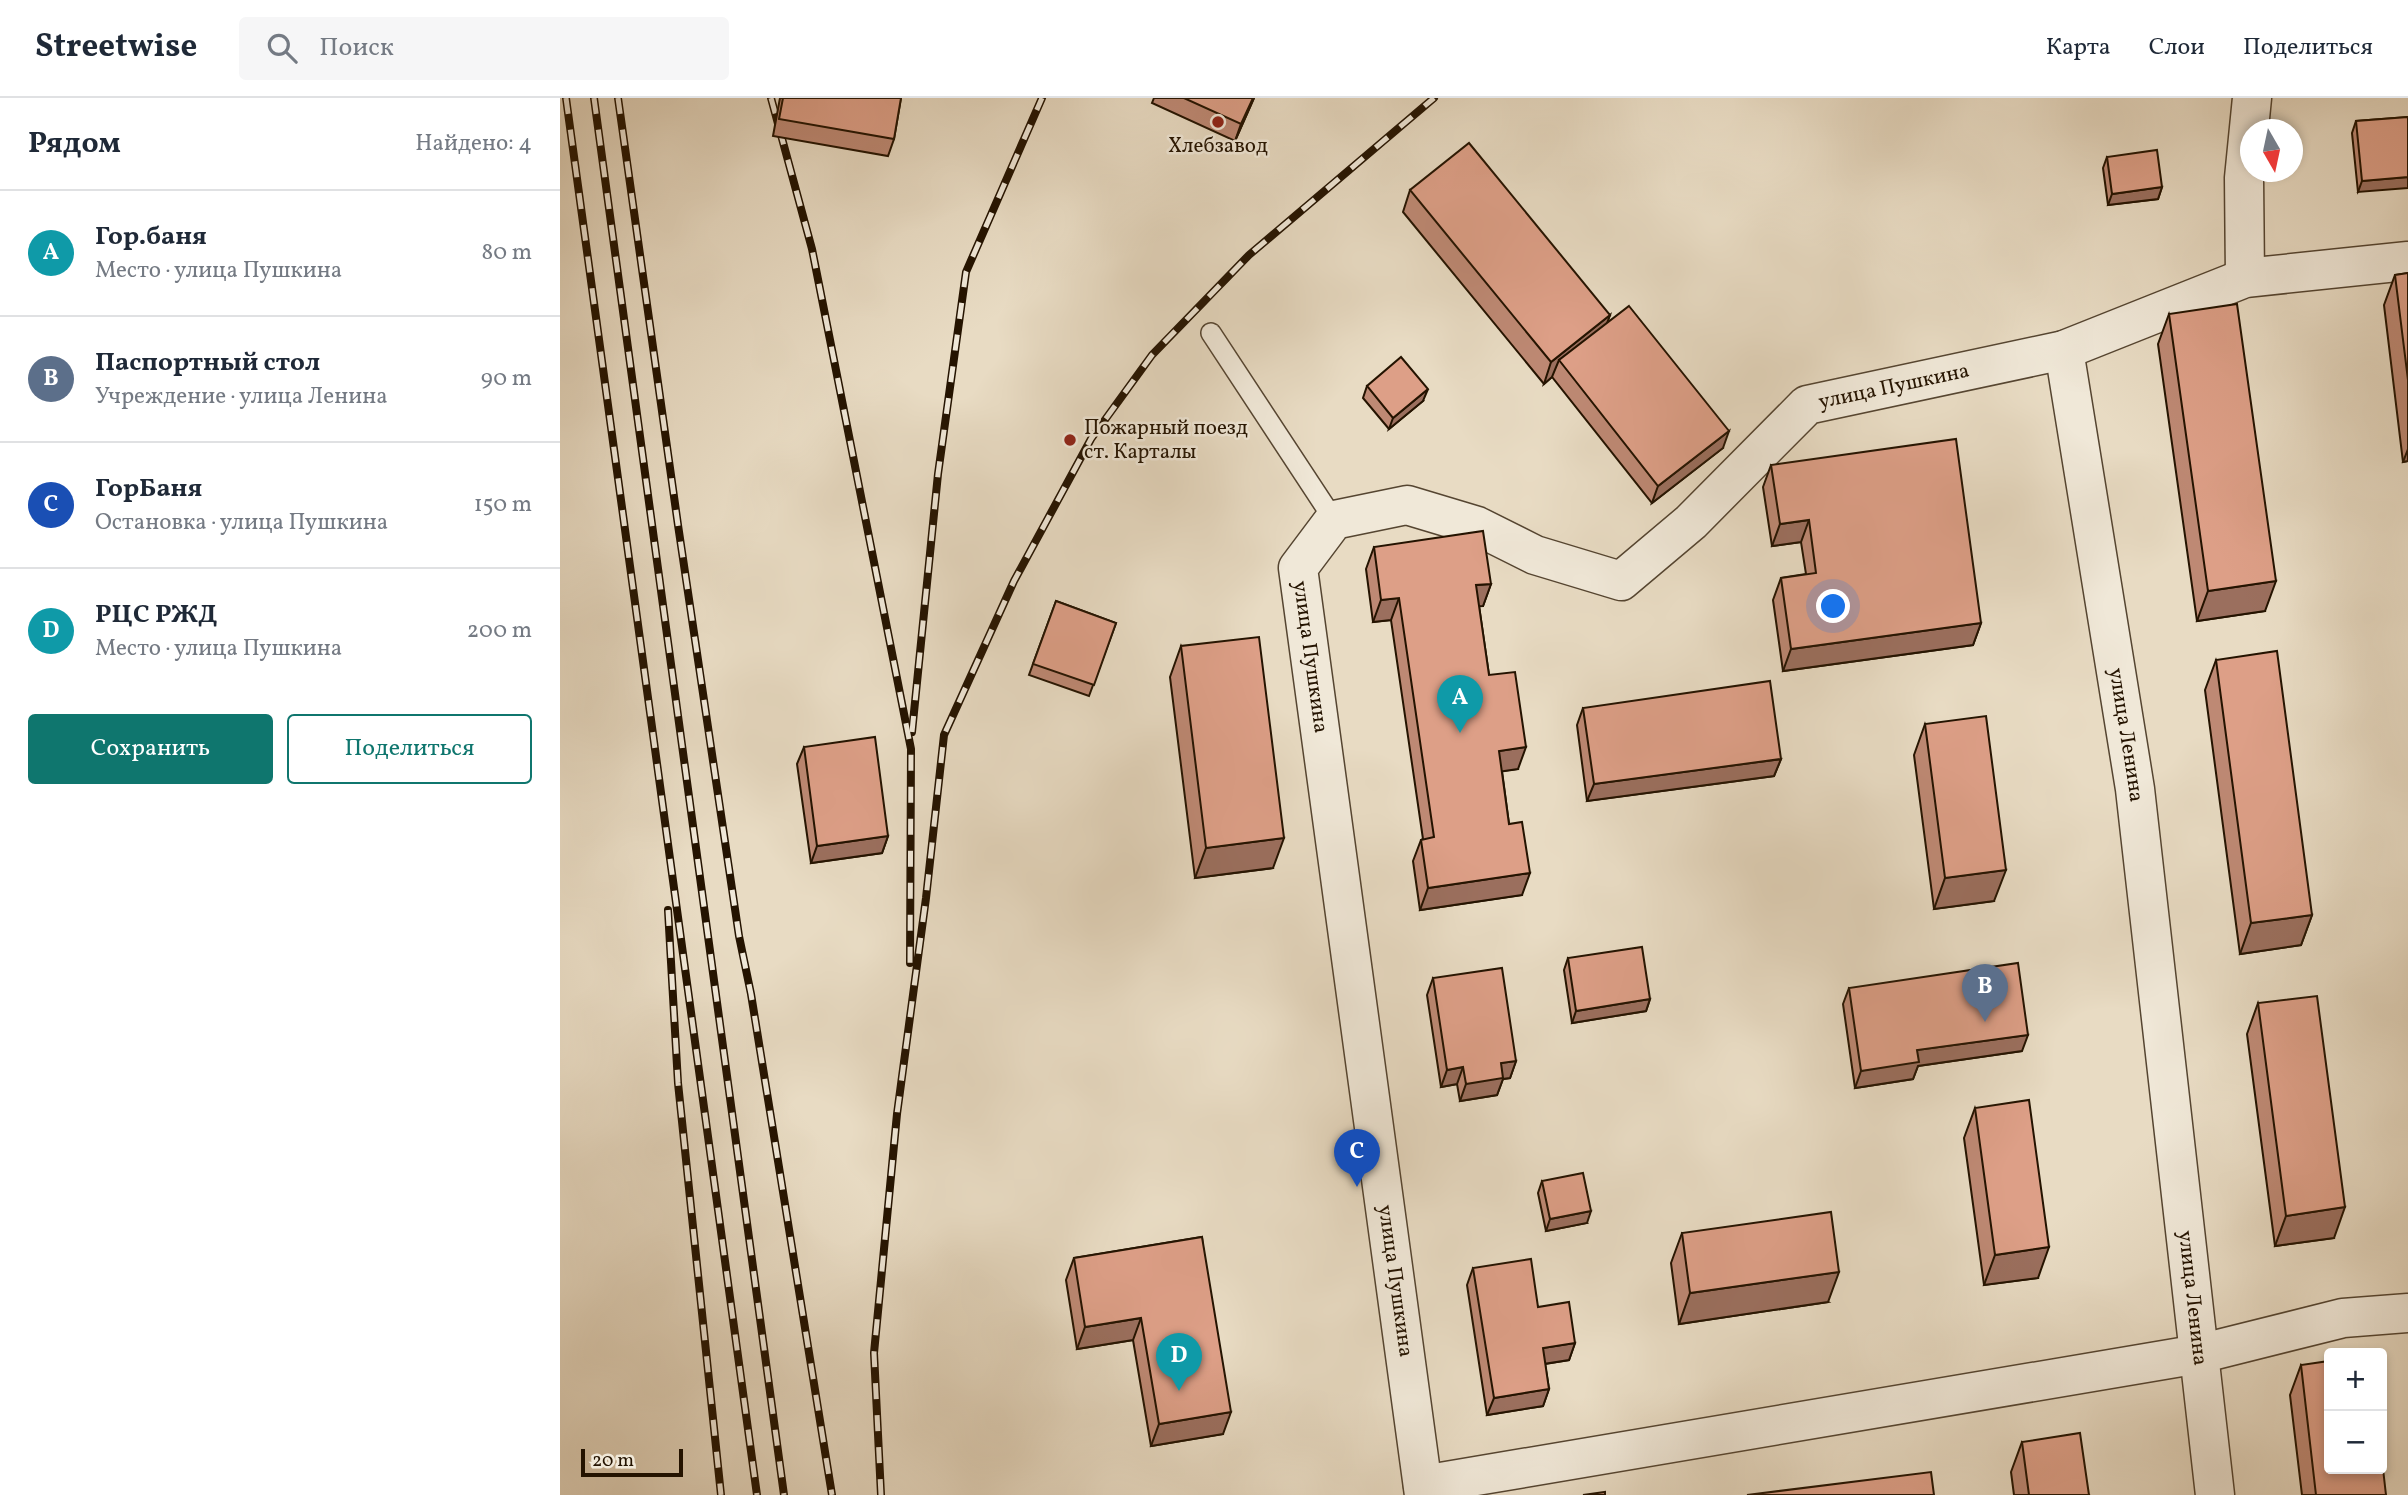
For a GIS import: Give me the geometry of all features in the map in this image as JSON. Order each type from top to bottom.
[{"type":"street","points":[[2245,278],[2244,178],[2252,98]]},
{"type":"street","points":[[2064,351],[2245,278],[2408,261]]},
{"type":"street","name":"улица Пушкина","points":[[1423,1490],[1298,568],[1334,520],[1408,505],[1477,526],[1535,555],[1621,581],[1691,522],[1807,405],[2064,351]]},
{"type":"street","name":"улица Ленина","points":[[2064,351],[2135,789],[2215,1495]]},
{"type":"street","points":[[1423,1490],[2199,1354],[2343,1318],[2408,1313]]},
{"type":"lane","points":[[1211,333],[1334,520]]},
{"type":"building","points":[[783,98],[901,98],[894,139],[779,119]]},
{"type":"building","points":[[1184,98],[1253,98],[1241,124]]},
{"type":"building","points":[[2408,117],[2408,177],[2362,181],[2356,121]]},
{"type":"building","points":[[1469,143],[1610,315],[1551,362],[1410,190]]},
{"type":"building","points":[[2157,150],[2162,187],[2112,194],[2107,157]]},
{"type":"building","points":[[2408,273],[2408,380],[2395,275]]},
{"type":"building","points":[[2237,304],[2276,581],[2208,591],[2169,314]]},
{"type":"building","points":[[1629,306],[1729,431],[1658,486],[1559,360]]},
{"type":"building","points":[[1401,357],[1428,389],[1393,418],[1367,386]]},
{"type":"building","points":[[1956,439],[1981,623],[1791,649],[1781,578],[1816,573],[1809,520],[1780,524],[1771,465]]},
{"type":"building","points":[[1483,531],[1491,584],[1476,585],[1489,675],[1515,672],[1526,747],[1499,751],[1509,824],[1522,822],[1530,873],[1428,888],[1421,840],[1434,837],[1399,598],[1381,600],[1374,547]]},
{"type":"building","points":[[1056,601],[1116,623],[1094,685],[1033,664]]},
{"type":"building","points":[[1259,637],[1284,838],[1206,848],[1181,646]]},
{"type":"building","points":[[2277,651],[2312,915],[2251,923],[2216,660]]},
{"type":"building","points":[[1770,681],[1781,759],[1594,784],[1583,708]]},
{"type":"building","points":[[1986,716],[2006,870],[1945,878],[1925,724]]},
{"type":"building","points":[[875,737],[888,836],[817,846],[804,747]]},
{"type":"building","points":[[1642,947],[1650,999],[1576,1011],[1568,958]]},
{"type":"building","points":[[2018,963],[2028,1035],[1917,1050],[1919,1062],[1861,1071],[1849,988]]},
{"type":"building","points":[[1502,968],[1516,1061],[1501,1063],[1503,1078],[1466,1084],[1463,1067],[1447,1070],[1433,978]]},
{"type":"building","points":[[2317,996],[2345,1207],[2286,1216],[2258,1003]]},
{"type":"building","points":[[2029,1100],[2049,1247],[1995,1255],[1975,1108]]},
{"type":"building","points":[[1583,1173],[1591,1211],[1550,1219],[1542,1181]]},
{"type":"building","points":[[1831,1212],[1839,1272],[1690,1293],[1682,1233]]},
{"type":"building","points":[[1202,1237],[1231,1412],[1159,1424],[1141,1318],[1085,1327],[1074,1258]]},
{"type":"building","points":[[1531,1259],[1538,1307],[1569,1302],[1575,1343],[1543,1348],[1549,1389],[1494,1398],[1473,1268]]},
{"type":"building","points":[[2324,1362],[2324,1474],[2384,1474],[2386,1495],[2316,1495],[2301,1365]]},
{"type":"building","points":[[2080,1433],[2089,1495],[2029,1495],[2022,1442]]},
{"type":"building","points":[[1931,1472],[1934,1495],[1747,1495]]},
{"type":"building","points":[[1605,1492],[1605,1495],[1583,1495]]},
{"type":"railway","points":[[566,98],[757,1495]]},
{"type":"railway","points":[[594,98],[784,1495]]},
{"type":"railway","points":[[618,98],[739,936],[751,994],[832,1495]]},
{"type":"railway","points":[[771,98],[812,249],[911,749],[910,963]]},
{"type":"railway","points":[[912,732],[938,474],[966,272],[1042,98]]},
{"type":"railway","points":[[881,1495],[874,1353],[897,1114],[926,898],[944,735],[1014,581],[1091,439],[1152,355],[1249,255],[1434,98]]},
{"type":"railway","points":[[668,910],[678,1083],[721,1495]]},
{"type":"place","name":"Хлебзавод","points":[[1218,122]]},
{"type":"place","name":"Пожарный поезд ст. Карталы","points":[[1070,440]]},
{"type":"place","name":"Гор.баня","points":[[1460,733]]},
{"type":"place","name":"Паспортный стол","points":[[1985,1022]]},
{"type":"place","name":"ГорБаня","points":[[1357,1187]]},
{"type":"place","name":"РЦС РЖД","points":[[1179,1391]]}]
